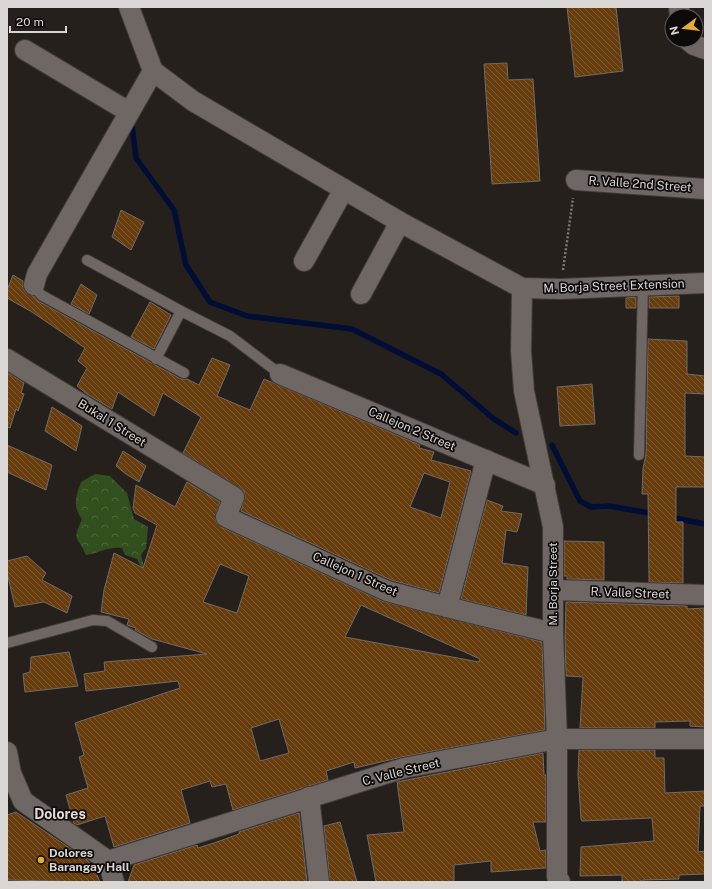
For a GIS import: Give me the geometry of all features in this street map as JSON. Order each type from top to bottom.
[{"type":"street","points":[[129,7],[154,71],[193,101],[400,222],[522,288]]},
{"type":"street","points":[[25,50],[130,112]]},
{"type":"street","points":[[34,284],[36,274],[154,71]]},
{"type":"street","name":"R. Valle 2nd Street","points":[[576,180],[705,189]]},
{"type":"street","points":[[304,261],[344,189]]},
{"type":"street","points":[[361,294],[400,222]]},
{"type":"street","name":"M. Borja Street Extension","points":[[522,288],[705,283]]},
{"type":"street","name":"M. Borja Street","points":[[522,288],[521,351],[524,391],[553,527],[553,633],[557,739],[557,878],[560,882]]},
{"type":"street","name":"Bukal 1 Street","points":[[7,359],[216,487]]},
{"type":"street","name":"Callejon 2 Street","points":[[280,374],[545,485]]},
{"type":"street","points":[[447,608],[486,460]]},
{"type":"street","name":"Callejon 1 Street","points":[[216,487],[234,497],[226,517],[387,590],[447,608],[553,633]]},
{"type":"street","name":"R. Valle Street","points":[[554,590],[705,595]]},
{"type":"street","name":"C. Valle Street","points":[[108,861],[404,768],[557,739],[705,740]]},
{"type":"street","points":[[7,752],[15,804],[108,861],[114,882]]},
{"type":"street","points":[[309,797],[319,882]]},
{"type":"lane","points":[[87,260],[181,312],[230,336],[280,374]]},
{"type":"lane","points":[[34,284],[41,295],[184,373]]},
{"type":"lane","points":[[639,455],[642,284]]},
{"type":"lane","points":[[156,359],[181,312]]},
{"type":"lane","points":[[7,643],[93,620],[107,621],[152,647]]},
{"type":"path","points":[[561,288],[576,180]]},
{"type":"green space","points":[[95,474],[110,476],[127,493],[134,519],[148,527],[146,548],[141,555],[147,579],[137,559],[125,555],[122,548],[108,549],[86,555],[78,541],[76,535],[82,519],[77,510],[76,496],[81,482]]},
{"type":"building","points":[[567,7],[616,7],[623,71],[575,77]]},
{"type":"building","points":[[507,63],[508,80],[533,79],[540,181],[492,184],[484,64]]},
{"type":"building","points":[[121,210],[144,222],[131,250],[112,237]]},
{"type":"building","points":[[13,275],[23,281],[23,288],[26,293],[34,296],[38,301],[181,379],[187,379],[199,385],[212,358],[230,365],[217,396],[250,410],[264,379],[420,445],[419,448],[434,452],[431,460],[471,471],[439,593],[391,580],[241,511],[245,496],[244,491],[183,453],[201,417],[163,393],[154,416],[118,392],[112,409],[87,394],[77,386],[87,368],[78,361],[85,348],[32,312],[7,298],[7,290]],"holes":[[[424,473],[450,482],[441,518],[410,507]]]},
{"type":"building","points":[[81,284],[97,295],[89,314],[71,304]]},
{"type":"building","points":[[679,296],[679,308],[649,308],[649,297]]},
{"type":"building","points":[[636,297],[636,308],[626,308],[626,298]]},
{"type":"building","points":[[150,302],[171,315],[154,349],[131,337]]},
{"type":"building","points":[[648,339],[687,341],[687,374],[705,376],[705,394],[685,393],[685,456],[705,457],[705,487],[676,487],[676,522],[683,522],[683,583],[649,582],[648,494],[642,494],[643,468],[646,455]]},
{"type":"building","points":[[7,372],[24,383],[21,393],[24,394],[18,411],[16,409],[10,428],[7,427]]},
{"type":"building","points":[[592,384],[595,424],[560,426],[557,387]]},
{"type":"building","points":[[52,407],[82,426],[76,451],[45,431]]},
{"type":"building","points":[[7,445],[52,465],[46,490],[7,472]]},
{"type":"building","points":[[123,451],[146,466],[139,482],[116,466]]},
{"type":"building","points":[[187,482],[220,502],[215,518],[221,527],[382,601],[542,642],[545,730],[402,757],[355,768],[354,762],[326,771],[328,780],[233,810],[226,784],[212,787],[210,781],[181,790],[190,823],[114,847],[105,816],[77,825],[74,823],[66,795],[88,788],[79,757],[84,755],[75,723],[180,688],[178,681],[86,691],[84,674],[105,671],[104,662],[207,654],[152,639],[135,630],[136,628],[127,625],[129,619],[101,612],[104,590],[114,553],[143,568],[157,525],[135,513],[133,508],[136,485],[175,507]],"holes":[[[220,564],[249,576],[237,613],[203,602]],[[361,605],[480,659],[479,662],[345,637]],[[279,719],[289,753],[260,761],[251,728]]]},
{"type":"building","points":[[487,500],[503,506],[501,511],[522,514],[517,532],[506,530],[502,563],[528,567],[526,615],[461,599]]},
{"type":"building","points":[[564,541],[604,542],[604,580],[567,579],[567,576],[564,576]]},
{"type":"building","points":[[27,556],[46,573],[42,580],[72,596],[67,613],[44,602],[15,607],[7,572],[7,561]]},
{"type":"building","points":[[566,602],[687,606],[687,609],[704,608],[705,727],[690,726],[690,721],[655,722],[655,728],[580,728],[583,677],[566,676]]},
{"type":"building","points":[[69,652],[78,686],[25,692],[23,674],[30,672],[31,657]]},
{"type":"building","points":[[579,750],[655,750],[655,758],[664,758],[665,793],[705,791],[705,806],[700,806],[698,852],[705,851],[705,874],[679,875],[679,879],[643,880],[643,882],[622,882],[622,875],[580,876],[581,847],[654,841],[652,818],[582,821],[578,774]]},
{"type":"building","points":[[543,753],[544,775],[546,775],[546,822],[533,822],[540,851],[546,850],[546,868],[491,872],[491,861],[454,865],[454,882],[376,882],[367,835],[404,832],[397,782]]},
{"type":"building","points":[[16,812],[86,859],[94,868],[100,882],[7,880],[7,815]]},
{"type":"building","points":[[299,813],[307,882],[128,882],[134,865],[197,845],[198,848],[214,843],[239,834],[239,832]]},
{"type":"building","points":[[340,822],[357,882],[330,882],[324,826]]},
{"type":"waterway","points":[[132,125],[136,158],[174,210],[186,265],[210,302],[247,316],[352,329],[441,374],[494,419],[516,433]]},
{"type":"waterway","points":[[552,445],[580,501],[591,507],[609,506],[655,514]]},
{"type":"waterway","points":[[669,517],[705,524]]},
{"type":"place","name":"Dolores Barangay Hall","points":[[41,860]]},
{"type":"district","name":"Dolores","points":[[60,814]]}]
